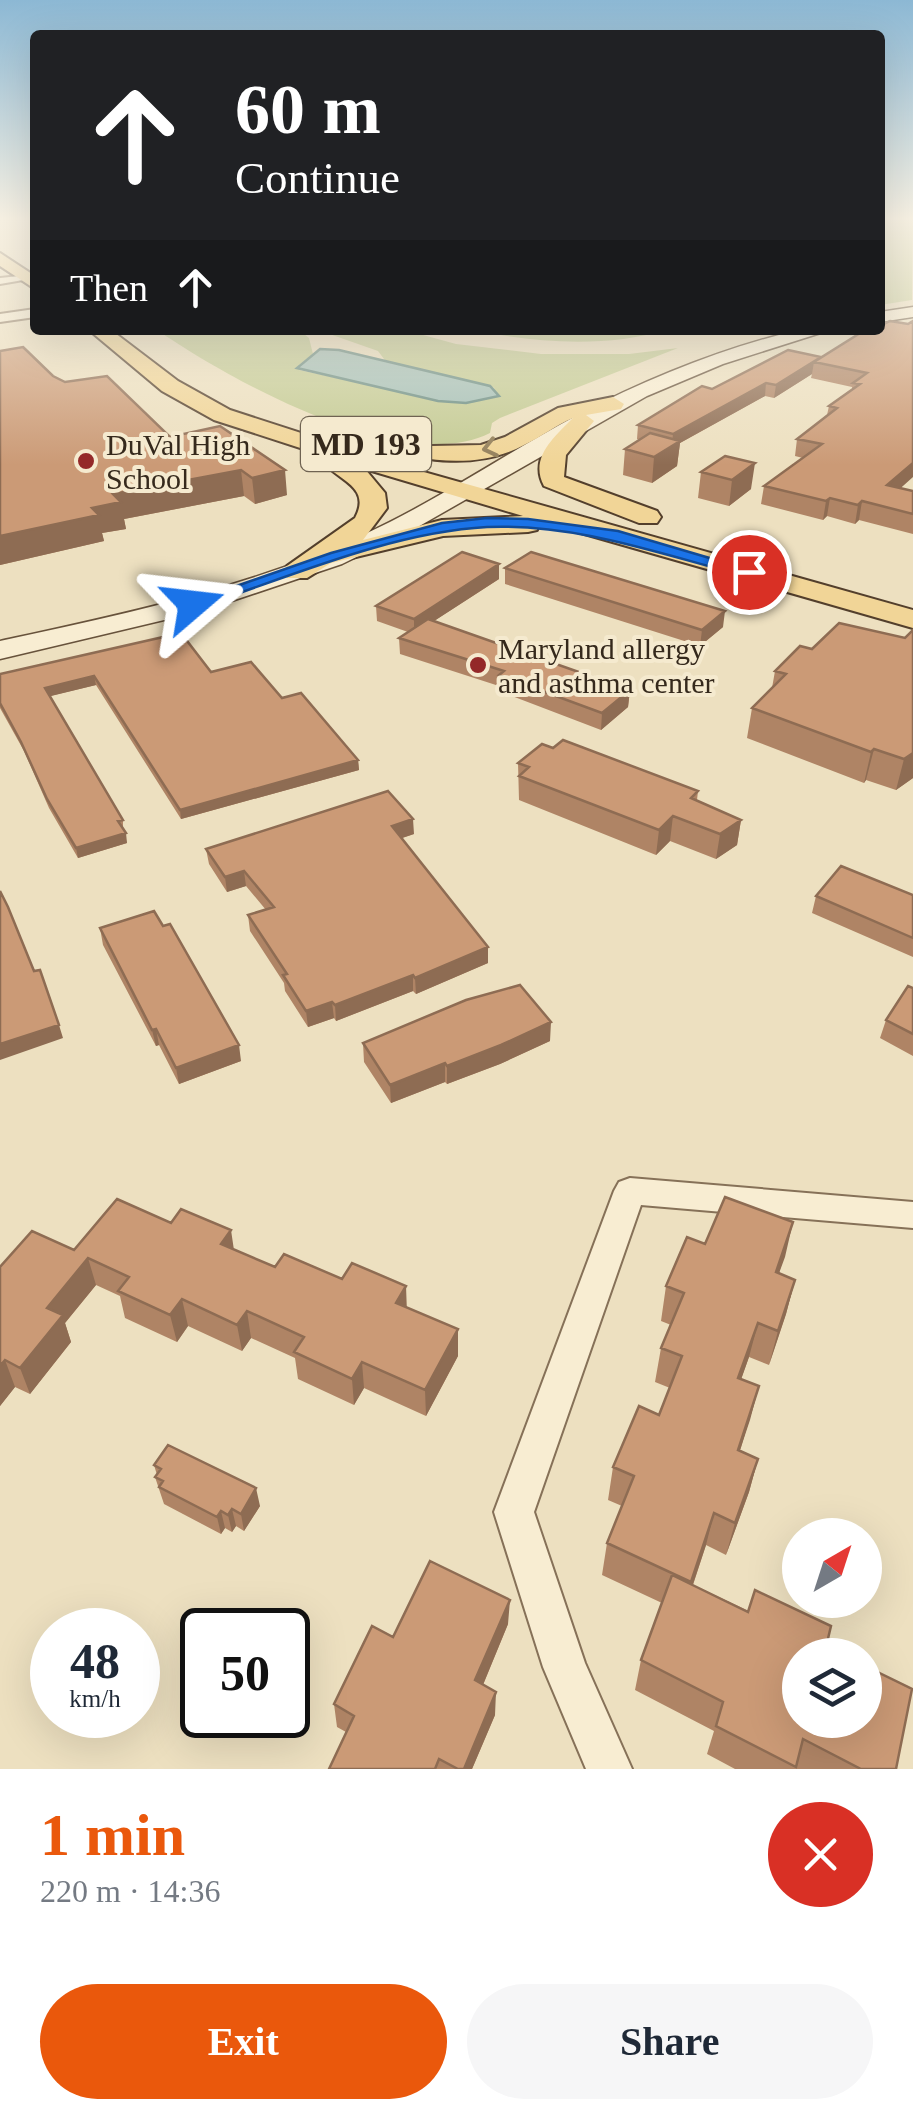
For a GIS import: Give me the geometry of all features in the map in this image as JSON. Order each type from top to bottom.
[{"type":"main road","points":[[885,316],[913,312]]},
{"type":"main road","name":"MD 193","points":[[105,335],[148,370],[222,416],[771,557],[913,598]]},
{"type":"main road","points":[[0,650],[193,604],[297,572],[476,484],[613,404],[696,367],[804,335]]},
{"type":"main road","points":[[148,370],[194,374]]},
{"type":"main road","name":"MD 193","points":[[250,398],[290,418],[618,536],[913,619]]},
{"type":"main road","points":[[302,416],[415,452],[456,455],[510,443],[558,416],[613,404]]},
{"type":"main road","points":[[584,421],[552,454],[548,468],[553,481],[604,503],[771,557]]},
{"type":"main road","points":[[267,429],[354,471],[375,495],[376,504],[361,530],[297,572]]},
{"type":"main road","points":[[336,556],[442,528],[487,523],[528,524],[618,536]]},
{"type":"street","points":[[0,318],[30,314]]},
{"type":"street","points":[[609,1769],[566,1667],[514,1512],[630,1191],[913,1215]]},
{"type":"green space","points":[[165,335],[305,335],[313,354],[299,365],[299,370],[454,403],[495,388],[387,363],[378,351],[332,335],[423,335],[456,344],[541,354],[629,354],[678,348],[500,418],[492,423],[490,433],[454,443],[412,442],[366,433],[318,417]]},
{"type":"green space","points":[[504,335],[647,335],[570,342]]},
{"type":"water","points":[[320,349],[339,350],[490,386],[499,396],[466,403],[438,401],[297,368]]},
{"type":"building","points":[[913,321],[913,463],[887,485],[913,491],[913,514],[862,501],[858,505],[830,498],[826,501],[764,486],[822,444],[797,439],[837,408],[829,406],[860,384],[853,383],[867,373],[814,362],[857,335],[885,335],[885,324]]},
{"type":"building","name":"DuVal High School","points":[[23,347],[53,376],[65,382],[107,376],[170,437],[220,426],[285,470],[252,478],[241,470],[113,494],[121,502],[92,508],[99,515],[0,536],[0,351]]},
{"type":"building","points":[[788,350],[821,357],[776,385],[766,383],[673,434],[638,425],[702,386],[712,389]]},
{"type":"building","points":[[650,433],[680,441],[654,457],[625,449]]},
{"type":"building","points":[[725,456],[755,463],[732,480],[701,472]]},
{"type":"building","points":[[462,552],[499,564],[414,619],[376,606]]},
{"type":"building","points":[[531,552],[725,611],[702,630],[505,568]]},
{"type":"building","points":[[428,619],[630,690],[602,713],[499,675],[504,671],[399,638]]},
{"type":"building","points":[[839,623],[905,638],[913,630],[913,753],[904,759],[874,749],[871,752],[752,708],[786,674],[775,671],[800,646],[812,649]]},
{"type":"building","points":[[181,633],[211,672],[251,662],[282,698],[301,693],[358,760],[180,810],[94,676],[45,688],[123,820],[118,821],[126,833],[76,848],[0,703],[0,674]]},
{"type":"building","points":[[563,740],[698,791],[691,798],[741,820],[720,834],[673,816],[659,830],[519,776],[529,767],[518,763],[542,744],[553,748]]},
{"type":"building","points":[[388,791],[413,819],[392,826],[488,947],[415,978],[413,975],[335,1005],[332,1002],[306,1011],[248,915],[274,907],[244,871],[225,877],[206,849]]},
{"type":"building","points":[[841,866],[913,895],[913,938],[816,896]]},
{"type":"building","points":[[0,891],[34,971],[40,970],[59,1025],[0,1044]]},
{"type":"building","points":[[154,911],[163,926],[170,924],[239,1045],[176,1068],[100,928]]},
{"type":"building","points":[[520,985],[551,1022],[447,1066],[445,1063],[390,1085],[363,1043],[466,1000]]},
{"type":"building","points":[[908,986],[913,988],[913,1034],[886,1020]]},
{"type":"building","points":[[725,1197],[793,1222],[776,1272],[795,1280],[778,1331],[758,1323],[738,1378],[759,1386],[738,1450],[758,1459],[735,1523],[714,1513],[691,1582],[607,1543],[634,1476],[613,1467],[639,1406],[659,1415],[682,1356],[661,1348],[684,1293],[666,1286],[687,1237],[705,1244]]},
{"type":"building","points":[[117,1199],[171,1223],[181,1209],[231,1230],[221,1244],[275,1267],[284,1254],[342,1279],[352,1263],[406,1286],[396,1303],[458,1329],[425,1390],[362,1362],[352,1379],[294,1352],[304,1337],[247,1311],[237,1325],[182,1299],[170,1315],[118,1291],[129,1277],[88,1258],[47,1308],[63,1315],[20,1368],[5,1360],[0,1366],[0,1267],[32,1231],[74,1250]]},
{"type":"building","points":[[168,1445],[256,1488],[241,1514],[232,1509],[228,1515],[221,1511],[217,1517],[159,1487],[163,1481],[155,1477],[161,1469],[154,1465]]},
{"type":"building","points":[[430,1561],[510,1600],[475,1680],[496,1692],[464,1769],[439,1759],[435,1769],[329,1769],[354,1716],[334,1704],[372,1626],[393,1637]]},
{"type":"building","points":[[672,1575],[748,1612],[755,1590],[782,1603],[782,1618],[814,1618],[831,1626],[828,1638],[782,1638],[782,1738],[882,1738],[882,1674],[912,1689],[896,1769],[861,1769],[803,1739],[796,1767],[716,1726],[723,1702],[641,1660]]},
{"type":"place","name":"DuVal High School","points":[[86,461]]},
{"type":"place","name":"Maryland allergy and asthma center","points":[[478,665]]},
{"type":"route","points":[[193,604],[336,556],[442,528],[487,523],[528,524],[618,536],[749,572]]}]
